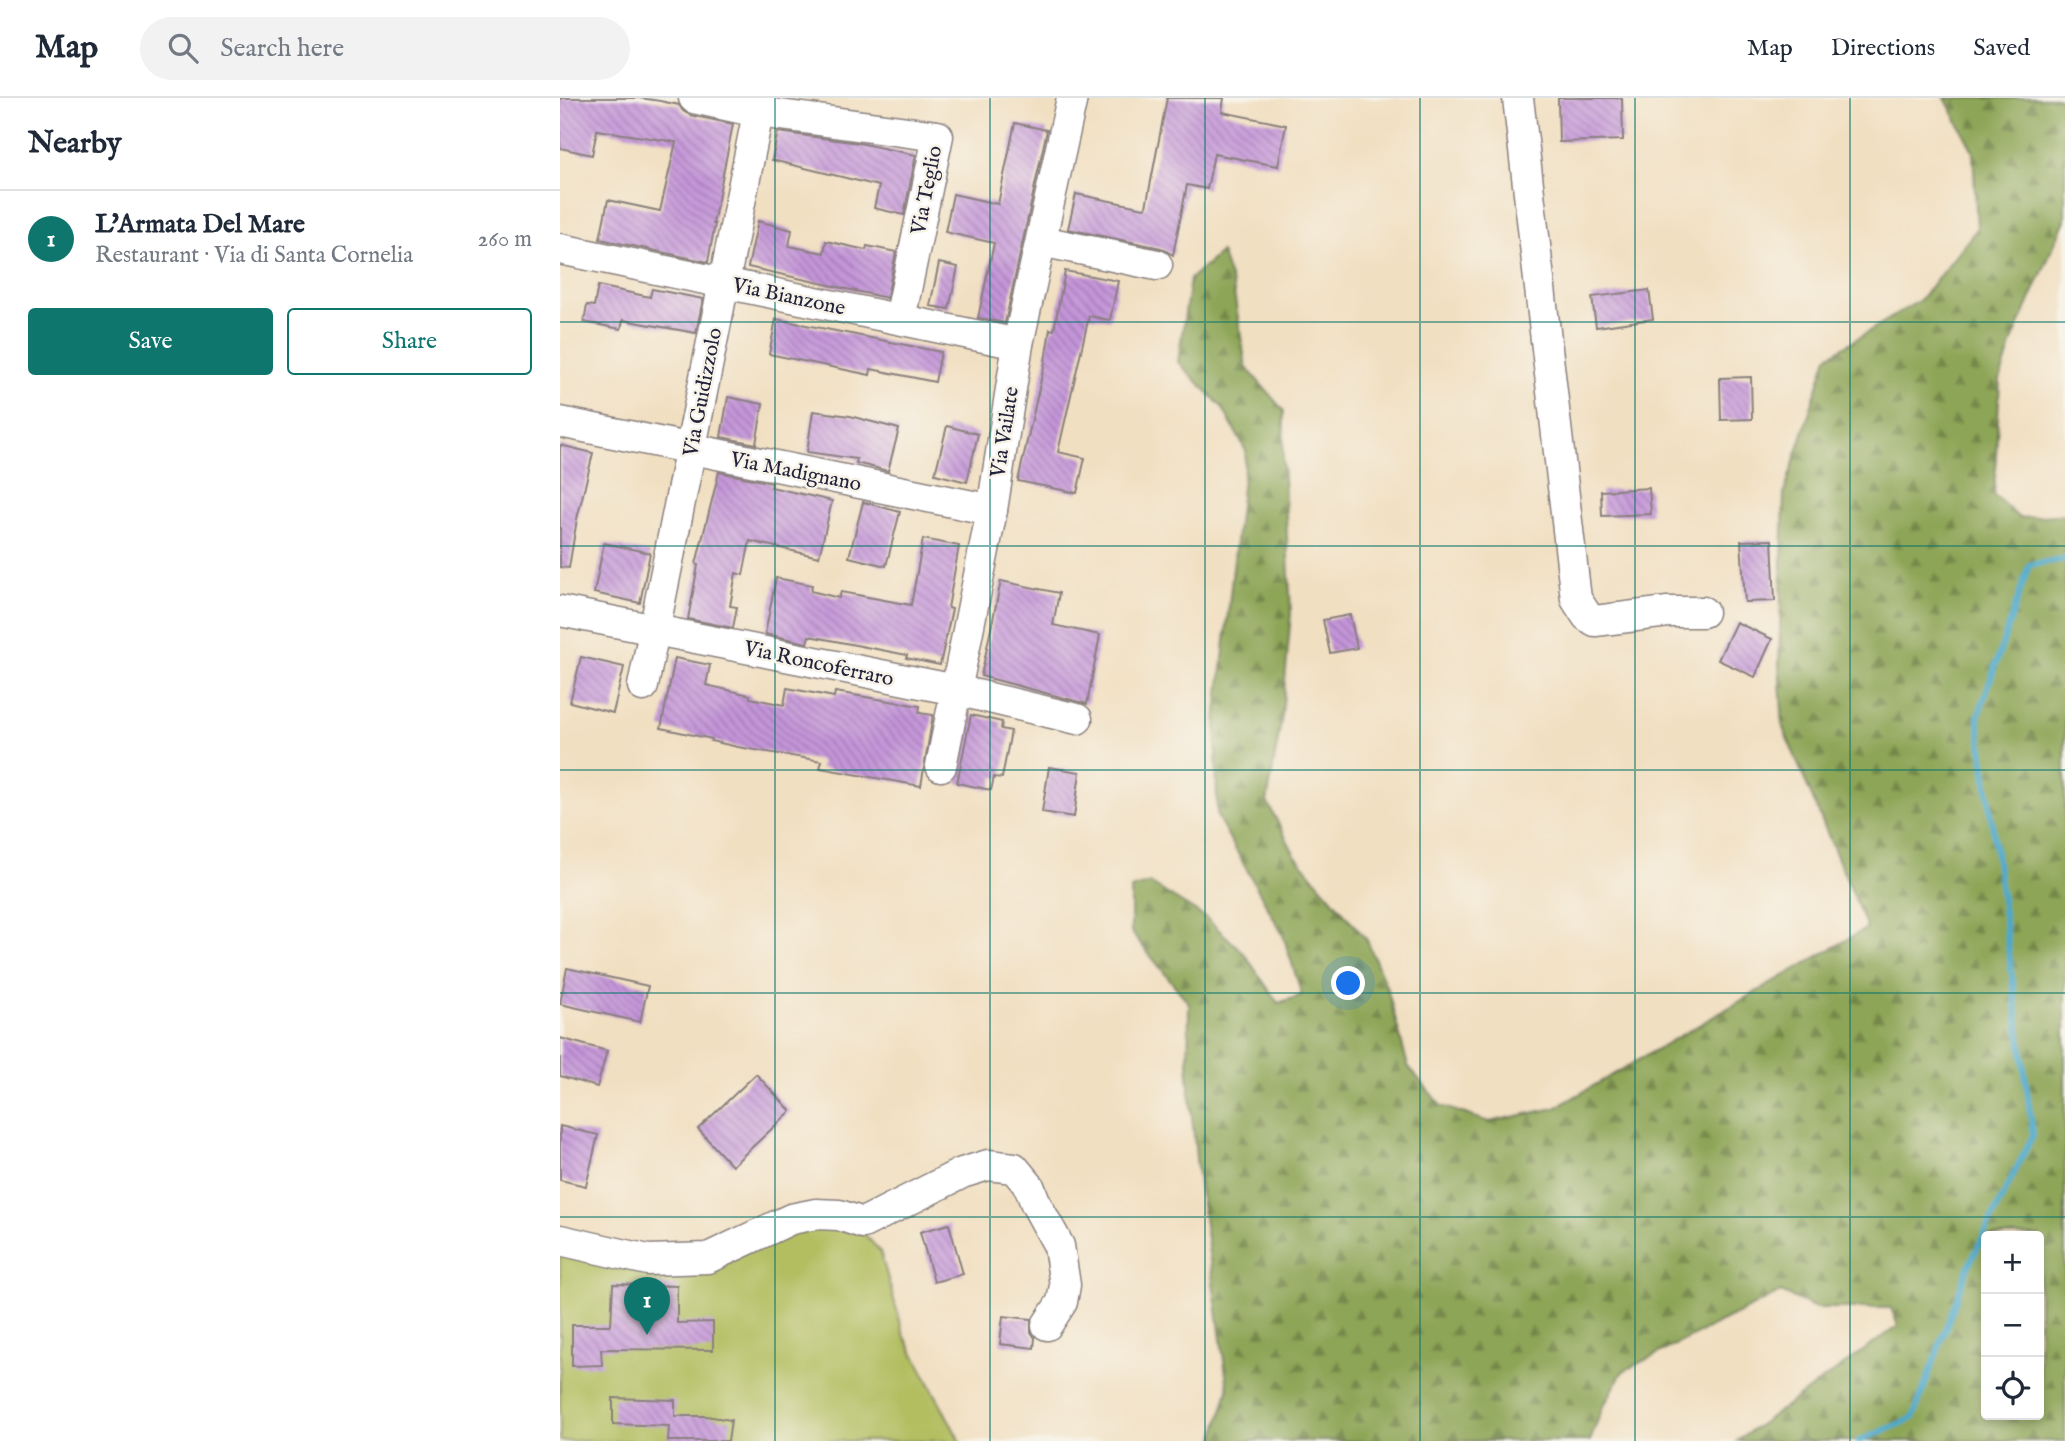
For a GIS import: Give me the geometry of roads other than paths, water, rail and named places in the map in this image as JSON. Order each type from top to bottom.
[{"type":"street","name":"Via Teglio","points":[[695,98],[759,105],[938,136],[900,319]]},
{"type":"street","name":"Via Vailate","points":[[941,766],[992,510],[1018,344],[1072,98]]},
{"type":"street","points":[[1518,98],[1576,599],[1587,616],[1595,621],[1668,612],[1703,612]]},
{"type":"street","name":"Via Guidizzolo","points":[[643,686],[759,105]]},
{"type":"street","points":[[1041,241],[1157,265]]},
{"type":"street","name":"Via Bianzone","points":[[560,249],[1018,344]]},
{"type":"street","name":"Via Madignano","points":[[560,422],[992,510]]},
{"type":"street","name":"Via Roncoferraro","points":[[560,611],[956,690],[1077,719]]},
{"type":"street","points":[[560,1240],[648,1260],[708,1258],[791,1219],[816,1214],[839,1214],[863,1223],[962,1173],[988,1165],[1014,1168],[1029,1186],[1036,1205],[1059,1246],[1065,1285],[1062,1302],[1047,1325]]},
{"type":"waterway","points":[[1859,1441],[1913,1418],[1968,1267],[2033,1135],[1978,717],[2029,565],[2065,559]]},
{"type":"place","name":"L'Armata Del Mare","points":[[647,1335]]}]
